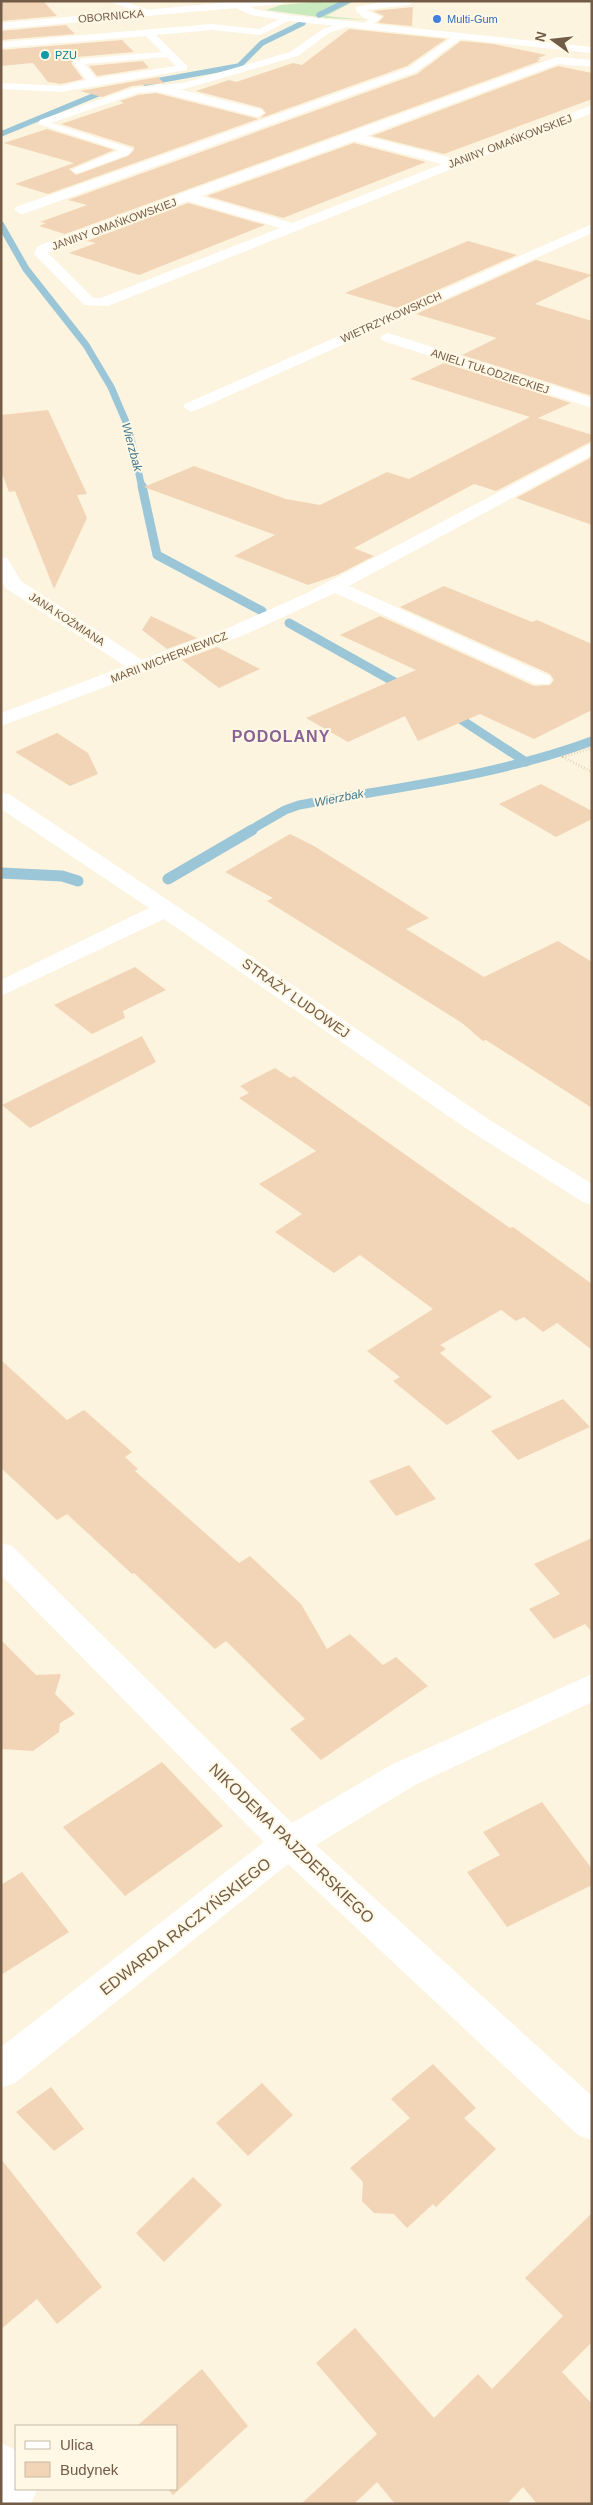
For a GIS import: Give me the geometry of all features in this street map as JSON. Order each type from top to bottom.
[{"type":"street","points":[[112,1],[151,13]]},
{"type":"street","name":"OBORNICKA","points":[[1,26],[280,1]]},
{"type":"street","points":[[238,5],[256,13],[289,18],[592,50]]},
{"type":"street","points":[[21,210],[412,70],[458,36]]},
{"type":"street","name":"JANINY OMAŃKOWSKIEJ","points":[[592,64],[557,60],[353,137],[50,246],[42,250],[41,254],[89,302],[103,303],[592,109]]},
{"type":"street","points":[[159,88],[258,113]]},
{"type":"street","points":[[353,137],[455,163]]},
{"type":"street","points":[[188,197],[291,227]]},
{"type":"street","name":"WIETRZYKOWSKICH","points":[[191,406],[592,228]]},
{"type":"street","name":"ANIELI TUŁODZIECKIEJ","points":[[388,338],[592,403]]},
{"type":"street","name":"MARII WICHERKIEWICZ","points":[[1,720],[235,632],[334,586],[592,448]]},
{"type":"street","name":"JANA KOŹMIANA","points":[[1,562],[7,577],[14,584],[141,668]]},
{"type":"street","points":[[334,586],[542,680]]},
{"type":"street","name":"STRAŻY LUDOWEJ","points":[[1,799],[166,909],[476,1123],[592,1196]]},
{"type":"street","points":[[1,989],[166,909]]},
{"type":"street","name":"NIKODEMA PAJZDERSKIEGO","points":[[1,1555],[289,1843],[592,2122]]},
{"type":"street","name":"EDWARDA RACZYŃSKIEGO","points":[[1,2070],[289,1843],[403,1775],[592,1687]]},
{"type":"street","points":[[1,2465],[15,2485]]},
{"type":"street","points":[[20,2490],[30,2504]]},
{"type":"lane","points":[[366,26],[377,18],[367,16],[359,9],[368,6],[410,2]]},
{"type":"lane","points":[[1,45],[220,27],[260,32],[289,18]]},
{"type":"lane","points":[[78,170],[124,153],[127,149],[43,124],[44,122],[111,97],[137,90],[184,86],[294,54],[326,31],[347,24]]},
{"type":"lane","points":[[1,86],[61,89],[183,68],[148,32]]},
{"type":"lane","points":[[93,82],[78,62],[169,54]]},
{"type":"lane","points":[[122,58],[136,75]]},
{"type":"path","points":[[592,748],[563,757],[592,772]]},
{"type":"green space","points":[[323,1],[355,1],[326,16],[368,20],[326,18],[266,10],[281,5]]},
{"type":"building","points":[[1,1],[43,1],[57,16],[1,21]]},
{"type":"building","points":[[413,7],[412,26],[378,23],[384,16],[373,11]]},
{"type":"building","points":[[66,25],[75,34],[1,40],[1,31]]},
{"type":"building","points":[[349,29],[446,39],[407,66],[259,119],[266,113],[262,108],[196,91],[229,80],[236,82],[293,63],[302,65]]},
{"type":"building","name":"PZU","points":[[122,40],[134,52],[77,57],[71,63],[83,79],[61,84],[48,82],[33,63],[1,66],[1,50]]},
{"type":"building","points":[[461,41],[493,44],[546,55],[538,58],[541,59],[537,60],[540,61],[65,234],[39,226],[46,223],[40,222],[87,205],[68,200],[417,74]]},
{"type":"building","points":[[143,61],[149,68],[97,76],[89,66]]},
{"type":"building","points":[[558,66],[592,73],[592,99],[444,154],[372,136]]},
{"type":"building","points":[[158,77],[164,83],[132,86],[102,97],[80,91]]},
{"type":"building","points":[[156,93],[259,119],[48,194],[15,184],[74,163],[4,143],[47,129],[114,150],[69,169],[76,175],[128,156],[134,150],[134,147],[61,124],[124,103],[120,101],[138,95]]},
{"type":"building","points":[[354,143],[426,162],[283,218],[207,196]]},
{"type":"building","points":[[188,203],[265,225],[139,275],[69,253],[96,243],[87,241]]},
{"type":"building","points":[[468,241],[517,255],[397,308],[345,293]]},
{"type":"building","points":[[536,260],[592,275],[535,304],[592,321],[592,394],[589,395],[462,355],[497,338],[416,314]]},
{"type":"building","points":[[444,363],[571,403],[538,418],[592,435],[592,441],[496,491],[474,484],[354,548],[374,556],[337,575],[308,585],[234,556],[275,535],[144,487],[194,466],[286,499],[320,505],[387,472],[409,479],[530,417],[410,379]]},
{"type":"building","points":[[48,410],[87,494],[77,495],[87,518],[54,589],[15,491],[9,492],[1,471],[1,415]]},
{"type":"building","points":[[592,457],[592,525],[516,498]]},
{"type":"building","points":[[444,586],[532,622],[537,620],[592,644],[592,710],[534,739],[480,714],[418,741],[405,716],[348,742],[306,718],[416,670],[340,635],[380,616],[534,686],[550,685],[554,680],[550,674],[400,607]]},
{"type":"building","points":[[151,616],[197,638],[167,649],[142,630]]},
{"type":"building","points":[[217,647],[260,669],[219,688],[182,660]]},
{"type":"building","points":[[57,733],[88,753],[98,774],[70,786],[15,752]]},
{"type":"building","points":[[541,784],[592,811],[592,819],[556,837],[499,804]]},
{"type":"building","points":[[290,834],[314,846],[429,918],[406,929],[484,977],[558,941],[592,962],[592,1108],[486,1040],[483,1041],[462,1023],[267,901],[273,898],[225,872]]},
{"type":"building","points":[[135,967],[166,990],[123,1011],[125,1018],[92,1034],[54,1005]]},
{"type":"building","points":[[142,1036],[156,1062],[30,1128],[2,1105]]},
{"type":"building","points":[[275,1068],[290,1078],[294,1076],[510,1228],[513,1227],[592,1284],[592,1350],[557,1323],[543,1332],[524,1317],[516,1321],[501,1310],[440,1345],[446,1349],[440,1353],[492,1397],[447,1425],[393,1381],[400,1377],[367,1351],[433,1309],[360,1255],[334,1273],[275,1232],[302,1214],[259,1184],[316,1151],[239,1098],[249,1093],[240,1086]]},
{"type":"building","points":[[1,1360],[67,1420],[84,1410],[132,1452],[125,1457],[138,1469],[135,1471],[239,1563],[250,1556],[301,1604],[327,1649],[350,1634],[383,1665],[396,1657],[428,1686],[321,1760],[290,1729],[305,1719],[226,1641],[215,1649],[134,1573],[132,1574],[67,1514],[57,1520],[1,1468]]},
{"type":"building","points":[[563,1399],[590,1427],[518,1460],[491,1431]]},
{"type":"building","points":[[409,1465],[436,1499],[396,1516],[369,1481]]},
{"type":"building","points":[[592,1538],[592,1632],[585,1624],[554,1639],[529,1609],[560,1594],[534,1564]]},
{"type":"building","points":[[1,1640],[36,1675],[61,1674],[55,1694],[75,1714],[60,1723],[59,1732],[33,1751],[1,1749]]},
{"type":"building","points":[[162,1762],[223,1826],[125,1896],[63,1827]]},
{"type":"building","points":[[542,1802],[592,1869],[592,1885],[507,1927],[467,1872],[500,1855],[483,1832]]},
{"type":"building","points":[[22,1872],[69,1932],[1,1975],[1,1885]]},
{"type":"building","points":[[433,2064],[476,2108],[464,2118],[496,2149],[436,2207],[433,2204],[407,2228],[394,2214],[374,2213],[362,2201],[363,2182],[350,2168],[410,2118],[391,2099]]},
{"type":"building","points":[[262,2083],[293,2115],[248,2156],[216,2123]]},
{"type":"building","points":[[51,2087],[84,2129],[54,2151],[16,2112]]},
{"type":"building","points":[[1,2159],[102,2287],[57,2324],[37,2299],[1,2329]]},
{"type":"building","points":[[193,2177],[222,2205],[164,2262],[136,2233]]},
{"type":"building","points":[[592,2213],[592,2346],[590,2344],[562,2372],[592,2404],[592,2504],[537,2504],[523,2487],[507,2504],[395,2504],[377,2482],[354,2504],[301,2504],[377,2434],[316,2363],[355,2328],[434,2418],[478,2374],[492,2389],[563,2316],[525,2278]]},
{"type":"building","points":[[202,2369],[248,2426],[173,2495],[169,2490],[178,2490],[178,2425],[138,2425]]},
{"type":"waterway","name":"Wierzbak","points":[[319,15],[347,1]]},
{"type":"waterway","name":"Wierzbak","points":[[145,83],[239,66],[262,43],[303,23]]},
{"type":"waterway","name":"Wierzbak","points":[[1,134],[110,89]]},
{"type":"waterway","name":"Wierzbak","points":[[1,225],[26,269],[86,345],[111,387],[129,429],[142,488]]},
{"type":"waterway","name":"Wierzbak","points":[[142,486],[157,555],[262,611]]},
{"type":"waterway","name":"Wierzbak","points":[[289,623],[407,689]]},
{"type":"waterway","name":"Wierzbak","points":[[451,713],[525,762]]},
{"type":"waterway","name":"Wierzbak","points":[[525,762],[592,741]]},
{"type":"waterway","name":"Wierzbak","points":[[249,831],[285,810],[299,805],[484,772],[525,762]]},
{"type":"waterway","name":"Wierzbak","points":[[168,879],[252,830]]},
{"type":"waterway","name":"Wierzbak","points":[[1,873],[62,876],[78,881]]},
{"type":"place","name":"Multi-Gum","points":[[437,19]]},
{"type":"place","name":"PZU","points":[[45,55]]},
{"type":"district","name":"PODOLANY","points":[[281,736]]}]
